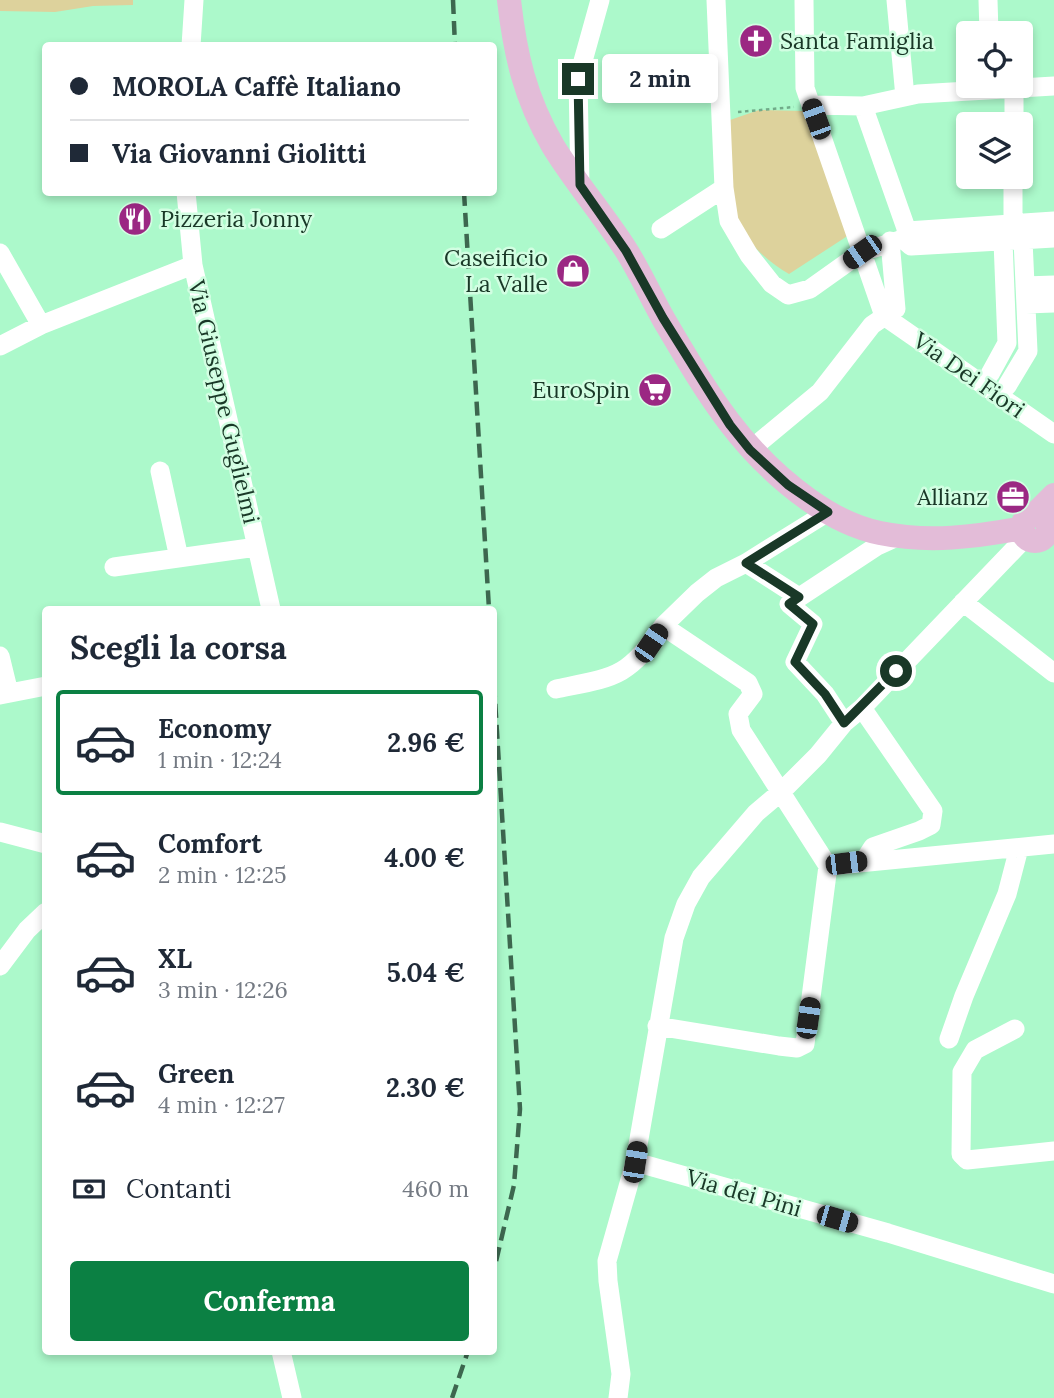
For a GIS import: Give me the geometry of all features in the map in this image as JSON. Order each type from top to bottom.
[{"type":"main road","points":[[509,0],[517,59],[528,92],[554,147],[626,251],[713,401],[750,450],[788,485],[828,512],[864,529],[931,539],[1041,528],[1054,495]]},
{"type":"street","points":[[191,42],[194,0]]},
{"type":"street","points":[[580,185],[578,79],[600,0]]},
{"type":"street","points":[[716,0],[724,188],[729,221],[749,255],[772,284],[788,295],[810,289],[862,252],[900,237],[911,246],[1013,236],[1054,238]]},
{"type":"street","points":[[750,450],[820,393],[872,326],[890,312],[862,252],[804,88],[804,0]]},
{"type":"street","points":[[896,0],[911,96]]},
{"type":"street","points":[[908,0],[911,96]]},
{"type":"street","points":[[988,0],[989,21]]},
{"type":"street","points":[[1033,87],[1054,86]]},
{"type":"street","points":[[811,105],[863,106],[911,96],[956,92]]},
{"type":"street","name":"Via Dei Fiori","points":[[863,106],[900,237],[890,312]]},
{"type":"street","points":[[661,229],[724,188]]},
{"type":"street","points":[[989,374],[1007,343],[1013,189]]},
{"type":"street","name":"Via Giuseppe Guglielmi","points":[[186,196],[193,265],[270,606]]},
{"type":"street","points":[[1013,236],[1054,222]]},
{"type":"street","points":[[1007,386],[1028,351],[1025,295],[1013,236]]},
{"type":"street","points":[[0,253],[41,325]]},
{"type":"street","points":[[0,346],[41,325],[193,265]]},
{"type":"street","points":[[1025,295],[1054,285]]},
{"type":"street","points":[[1025,295],[1054,303]]},
{"type":"street","name":"Via Dei Fiori","points":[[890,312],[989,374],[1054,419]]},
{"type":"street","name":"Via Dei Fiori","points":[[890,312],[1054,434]]},
{"type":"street","points":[[160,471],[179,558]]},
{"type":"street","points":[[556,689],[608,679],[626,670],[639,659],[663,626],[696,593],[716,578],[746,563],[828,512]]},
{"type":"street","points":[[618,1398],[621,1374],[607,1261],[635,1162],[674,938],[694,887],[756,813],[818,755],[844,723],[862,708],[963,602],[1041,528]]},
{"type":"street","points":[[794,600],[877,546],[899,536]]},
{"type":"street","points":[[114,567],[257,547]]},
{"type":"street","points":[[746,563],[794,600],[813,624],[795,662],[825,694],[844,723]]},
{"type":"street","points":[[963,602],[1054,673]]},
{"type":"street","points":[[657,1026],[779,1046],[797,1048],[805,1044],[828,866],[741,730],[738,714],[753,694],[748,682],[663,626]]},
{"type":"street","points":[[0,656],[4,694],[42,687]]},
{"type":"street","points":[[862,708],[933,811],[931,825],[873,847],[864,861]]},
{"type":"street","points":[[0,832],[42,843]]},
{"type":"street","points":[[828,866],[1054,844]]},
{"type":"street","points":[[949,1039],[979,958],[1007,894],[1019,848]]},
{"type":"street","points":[[0,966],[27,930],[42,916]]},
{"type":"street","points":[[1015,1029],[975,1049],[961,1072],[961,1154],[967,1160],[1054,1151]]},
{"type":"street","name":"Via dei Pini","points":[[635,1162],[1054,1283]]},
{"type":"street","points":[[282,1355],[292,1398]]},
{"type":"path","points":[[721,113],[811,105]]},
{"type":"shaded area","points":[[0,0],[133,0],[133,5],[93,6],[55,12],[0,11]]},
{"type":"shaded area","points":[[759,110],[803,111],[849,235],[789,274],[749,241],[736,213],[730,120]]},
{"type":"railway","points":[[453,0],[455,42]]},
{"type":"railway","points":[[464,196],[489,606]]},
{"type":"railway","points":[[497,732],[520,1109],[514,1185],[497,1257]]},
{"type":"railway","points":[[452,1398],[467,1355]]},
{"type":"place","name":"Santa Famiglia","points":[[756,41]]},
{"type":"place","name":"Pizzeria Jonny","points":[[135,219]]},
{"type":"place","name":"Caseificio La Valle","points":[[573,271]]},
{"type":"place","name":"EuroSpin","points":[[655,390]]},
{"type":"place","name":"Allianz","points":[[1013,497]]},
{"type":"route","points":[[578,79],[580,185],[626,251],[663,318],[730,425],[750,450],[788,485],[828,512],[746,563],[799,597],[789,604],[813,624],[795,662],[825,694],[844,723],[862,708],[896,671]]}]
